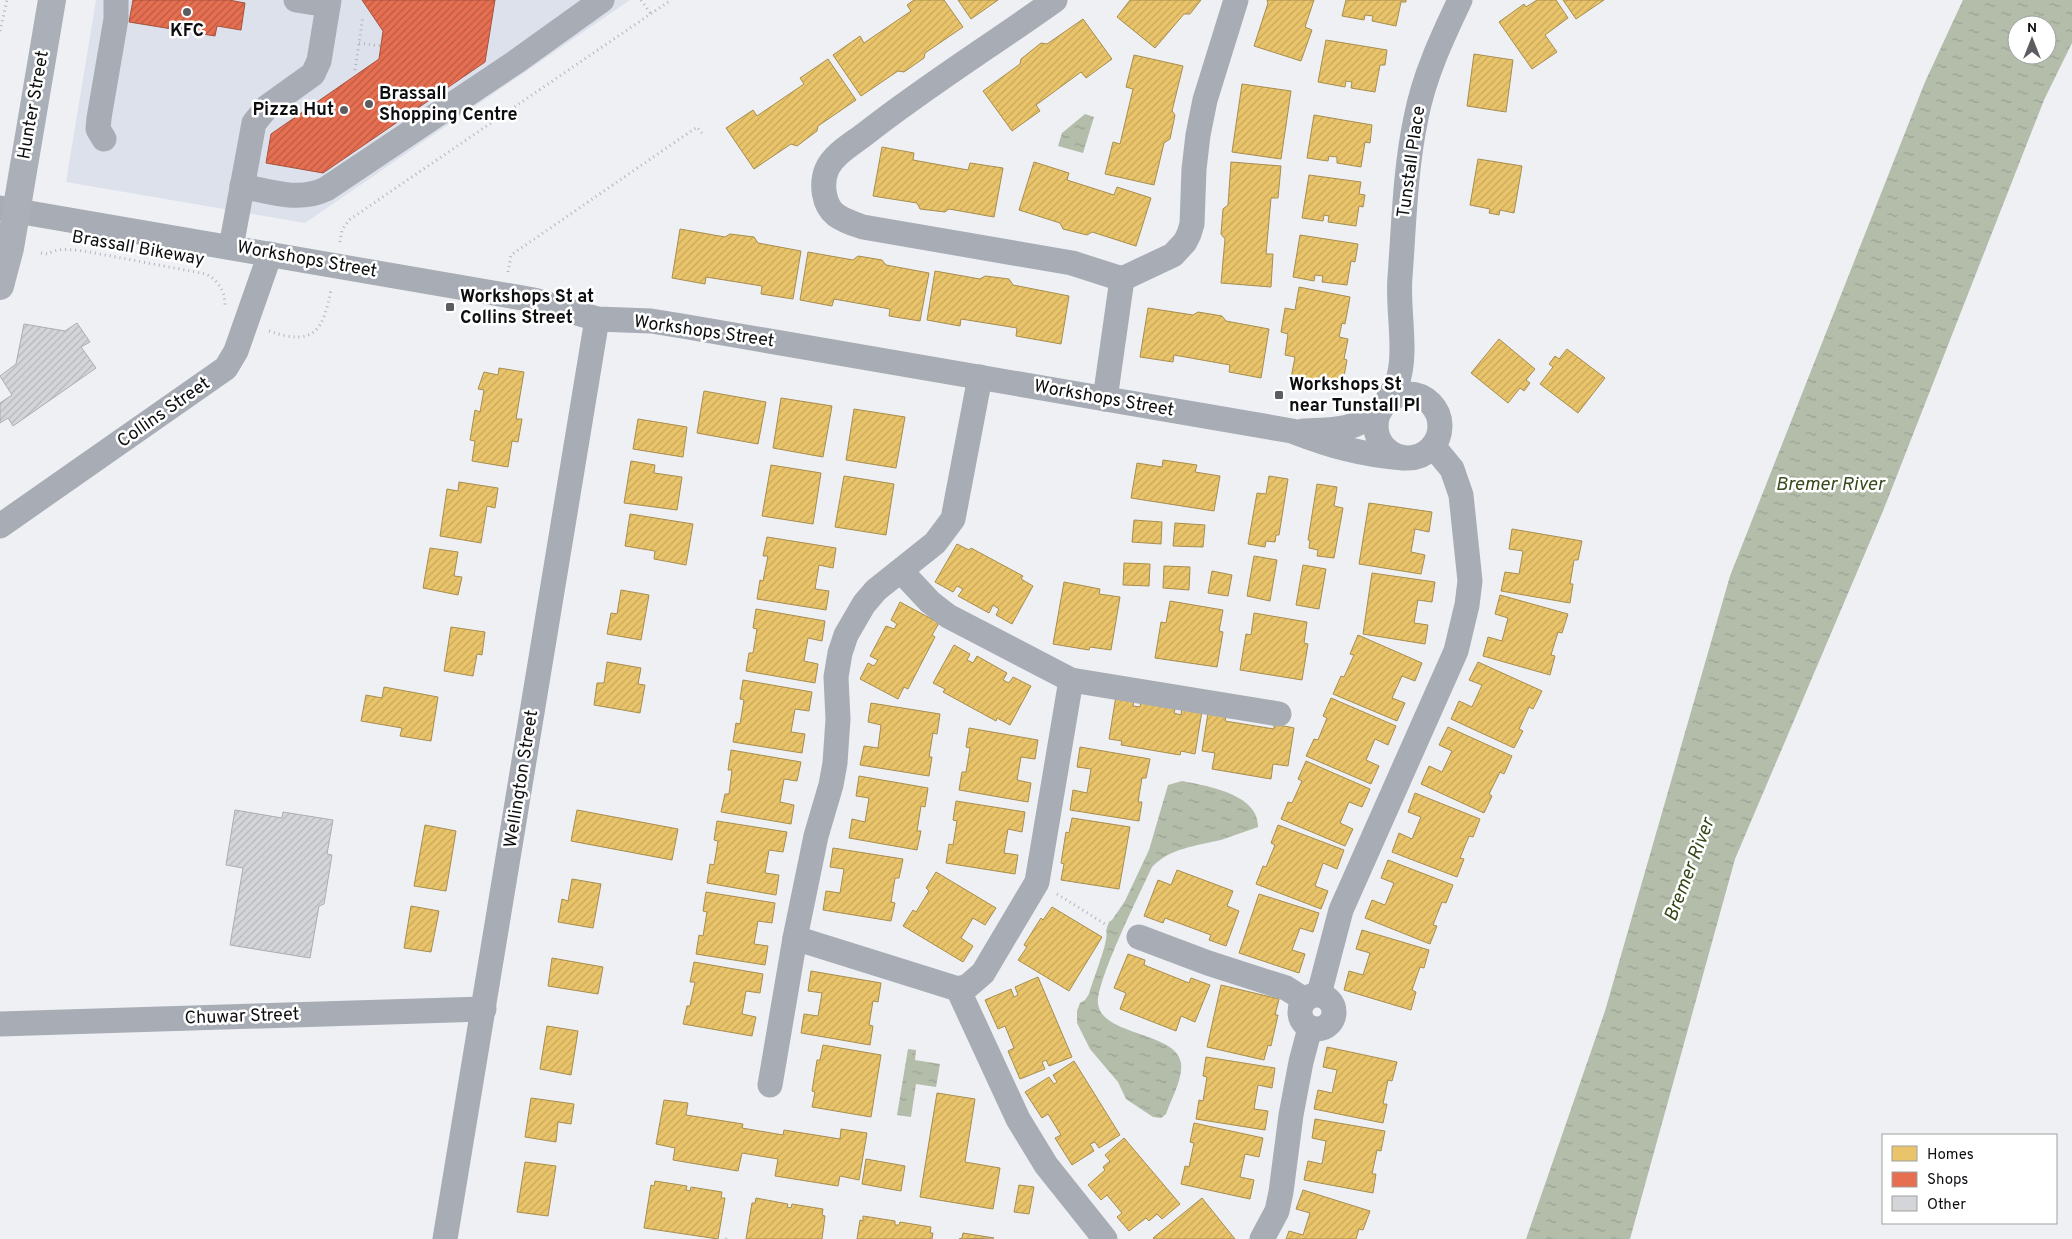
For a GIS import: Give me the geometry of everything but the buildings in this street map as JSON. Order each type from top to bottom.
[{"type":"main road","name":"Hunter Street","points":[[0,286],[10,248],[8,209],[52,0]]},
{"type":"street","points":[[104,139],[98,129],[116,18],[116,0]]},
{"type":"street","points":[[231,247],[254,123],[267,107],[308,78],[317,67],[328,2],[296,0]]},
{"type":"street","points":[[242,186],[300,196],[310,195],[326,189],[517,61],[602,0]]},
{"type":"street","points":[[1055,0],[888,116],[841,152],[827,169],[823,186],[828,206],[834,214],[847,222],[863,227],[1072,263],[1122,279],[1173,255],[1185,242],[1192,224],[1194,169],[1198,135],[1205,100],[1236,0]]},
{"type":"street","name":"Tunstall Place","points":[[1383,407],[1396,384],[1399,374],[1401,332],[1399,279],[1410,152],[1416,116],[1442,37],[1460,0]]},
{"type":"street","name":"Workshops Street","points":[[8,209],[540,302],[597,319],[651,321],[1292,431],[1332,446],[1376,456],[1403,458]]},
{"type":"street","name":"Collins Street","points":[[0,526],[226,368],[236,351],[270,254]]},
{"type":"street","points":[[1105,399],[1122,279]]},
{"type":"street","name":"Wellington Street","points":[[445,1239],[597,319]]},
{"type":"street","name":"Tunstall Place","points":[[1401,332],[1424,398]]},
{"type":"street","points":[[770,1085],[795,938],[816,836],[835,763],[838,719],[836,676],[840,653],[846,635],[864,604],[876,590],[935,543],[953,519],[980,377]]},
{"type":"street","points":[[1403,395],[1424,398],[1432,405],[1438,415],[1440,426],[1438,437],[1433,446],[1425,454],[1414,458],[1403,458],[1393,455],[1384,448],[1378,438],[1376,419],[1383,407],[1403,395]]},
{"type":"street","name":"Workshops Street","points":[[1292,431],[1352,427],[1367,421],[1383,407]]},
{"type":"street","points":[[1262,1239],[1277,1211],[1291,1115],[1301,1062],[1310,1028],[1300,1017],[1301,1004],[1312,997],[1341,910],[1456,651],[1467,605],[1470,581],[1461,495],[1452,469],[1433,446]]},
{"type":"street","points":[[902,571],[930,602],[948,616],[1071,680],[1279,714]]},
{"type":"street","points":[[795,938],[958,989],[968,986],[983,973],[1037,882],[1071,680]]},
{"type":"street","points":[[1139,937],[1208,963],[1312,997]]},
{"type":"street","points":[[958,989],[1022,1127],[1046,1165],[1105,1239]]},
{"type":"street","name":"Chuwar Street","points":[[0,1024],[484,1009]]},
{"type":"path","points":[[0,31],[7,0]]},
{"type":"path","points":[[641,0],[651,14]]},
{"type":"path","points":[[340,244],[342,230],[349,220],[671,0]]},
{"type":"path","points":[[355,70],[363,16]]},
{"type":"path","points":[[359,43],[381,46]]},
{"type":"path","points":[[508,272],[511,255],[697,127],[702,133]]},
{"type":"path","name":"Brassall Bikeway","points":[[41,253],[48,254],[53,251],[66,250],[84,251],[206,274],[215,280],[221,288],[225,312]]},
{"type":"path","points":[[267,330],[289,337],[302,336],[315,331],[324,320],[332,287]]},
{"type":"path","points":[[1037,882],[1105,924]]},
{"type":"shaded area","points":[[96,0],[630,0],[305,223],[66,182]]},
{"type":"water","name":"Bremer River","points":[[1963,0],[2072,0],[2072,43],[2044,100],[1883,511],[1735,859],[1630,1239],[1526,1239],[1605,1011],[1730,576],[1925,82]]},
{"type":"water","points":[[1085,114],[1094,117],[1083,153],[1058,146],[1062,133]]},
{"type":"water","points":[[1182,781],[1217,789],[1241,799],[1256,816],[1258,827],[1221,840],[1175,852],[1152,867],[1111,957],[1104,977],[1098,1004],[1103,1014],[1112,1022],[1125,1029],[1167,1045],[1176,1053],[1181,1063],[1176,1089],[1166,1114],[1161,1118],[1153,1117],[1126,1099],[1118,1082],[1090,1049],[1077,1023],[1077,1011],[1080,1003],[1089,994],[1103,951],[1109,922],[1125,901],[1149,850],[1168,785]]},
{"type":"water","points":[[908,1049],[916,1050],[915,1060],[940,1064],[936,1087],[916,1084],[911,1117],[897,1115]]},
{"type":"place","name":"KFC","points":[[187,12]]},
{"type":"place","name":"Brassall Shopping Centre","points":[[369,104]]},
{"type":"place","name":"Pizza Hut","points":[[344,110]]},
{"type":"place","name":"Workshops St at Collins Street","points":[[450,307]]},
{"type":"place","name":"Workshops St near Tunstall Pl","points":[[1279,395]]}]
